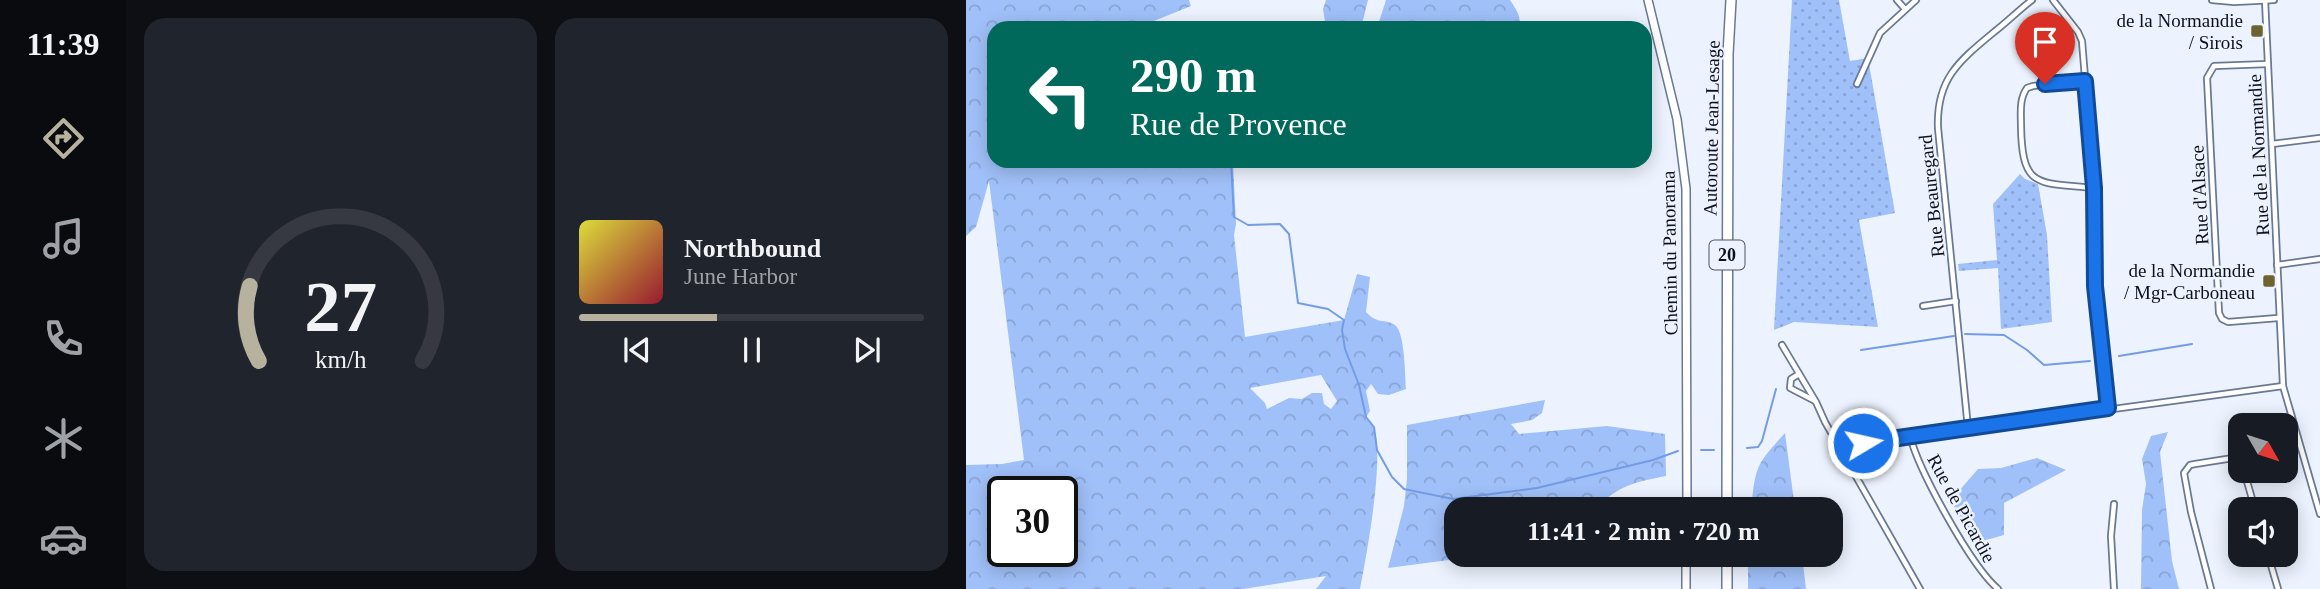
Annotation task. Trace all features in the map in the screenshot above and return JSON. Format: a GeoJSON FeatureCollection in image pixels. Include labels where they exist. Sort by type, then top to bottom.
{"type":"FeatureCollection","features":[{"type":"Feature","properties":{"kind":"highway","name":"Autoroute Jean-Lesage"},"geometry":{"type":"LineString","coordinates":[[1727,497],[1728,54],[1731,0]]}},
{"type":"Feature","properties":{"kind":"highway"},"geometry":{"type":"LineString","coordinates":[[1727,567],[1727,589]]}},
{"type":"Feature","properties":{"kind":"street","name":"Chemin du Panorama"},"geometry":{"type":"LineString","coordinates":[[1648,0],[1677,119],[1686,189],[1687,497]]}},
{"type":"Feature","properties":{"kind":"street"},"geometry":{"type":"LineString","coordinates":[[1896,0],[1905,9]]}},
{"type":"Feature","properties":{"kind":"street"},"geometry":{"type":"LineString","coordinates":[[1857,84],[1880,33],[1916,0]]}},
{"type":"Feature","properties":{"kind":"street","name":"Rue Beauregard"},"geometry":{"type":"LineString","coordinates":[[1968,428],[1938,128],[1939,100],[1947,79],[1962,59],[2032,0]]}},
{"type":"Feature","properties":{"kind":"street"},"geometry":{"type":"LineString","coordinates":[[2053,0],[2082,41],[2094,188],[2095,286],[2108,408]]}},
{"type":"Feature","properties":{"kind":"street"},"geometry":{"type":"LineString","coordinates":[[2212,0],[2274,0]]}},
{"type":"Feature","properties":{"kind":"street","name":"Rue de la Normandie"},"geometry":{"type":"LineString","coordinates":[[2265,1],[2283,386],[2320,514]]}},
{"type":"Feature","properties":{"kind":"street","name":"Rue d'Alsace"},"geometry":{"type":"LineString","coordinates":[[2268,64],[2214,66],[2207,78],[2219,313],[2222,319],[2228,322],[2278,318]]}},
{"type":"Feature","properties":{"kind":"street"},"geometry":{"type":"LineString","coordinates":[[2085,81],[2033,86],[2027,89],[2021,102],[2023,151],[2026,168],[2037,179],[2094,188]]}},
{"type":"Feature","properties":{"kind":"street"},"geometry":{"type":"LineString","coordinates":[[2272,145],[2320,138]]}},
{"type":"Feature","properties":{"kind":"street"},"geometry":{"type":"LineString","coordinates":[[2277,265],[2320,259]]}},
{"type":"Feature","properties":{"kind":"street"},"geometry":{"type":"LineString","coordinates":[[1923,306],[1956,301]]}},
{"type":"Feature","properties":{"kind":"street"},"geometry":{"type":"LineString","coordinates":[[1782,345],[1920,589]]}},
{"type":"Feature","properties":{"kind":"street"},"geometry":{"type":"LineString","coordinates":[[1799,374],[1791,379],[1790,388],[1816,402]]}},
{"type":"Feature","properties":{"kind":"street"},"geometry":{"type":"LineString","coordinates":[[1840,446],[2283,386]]}},
{"type":"Feature","properties":{"kind":"street","name":"Rue de Picardie"},"geometry":{"type":"LineString","coordinates":[[1910,436],[1917,457],[1954,527],[1986,579],[1997,589]]}},
{"type":"Feature","properties":{"kind":"street"},"geometry":{"type":"LineString","coordinates":[[2211,589],[2184,473],[2190,465],[2228,459]]}},
{"type":"Feature","properties":{"kind":"street"},"geometry":{"type":"LineString","coordinates":[[2114,504],[2111,536],[2114,589]]}},
{"type":"Feature","properties":{"kind":"street"},"geometry":{"type":"LineString","coordinates":[[1686,567],[1686,589]]}},
{"type":"Feature","properties":{"kind":"street"},"geometry":{"type":"LineString","coordinates":[[2272,567],[2278,589]]}},
{"type":"Feature","properties":{"kind":"green space"},"geometry":{"type":"Polygon","coordinates":[[[966,0],[1189,0],[1191,6],[1154,21],[987,21],[987,168],[1233,168],[1236,224],[1234,235],[1245,337],[1344,320],[1357,274],[1370,277],[1366,312],[1374,319],[1388,322],[1398,329],[1403,345],[1406,389],[1389,395],[1378,394],[1371,384],[1366,391],[1370,411],[1366,417],[1373,426],[1377,458],[1374,506],[1360,589],[1316,589],[1326,576],[1243,589],[966,589],[966,465],[1024,460],[989,181],[976,227],[966,236],[966,0]],[[1321,375],[1250,388],[1265,403],[1267,409],[1289,398],[1302,399],[1312,393],[1322,393],[1324,404],[1331,409],[1337,401],[1321,375]]]}},
{"type":"Feature","properties":{"kind":"green space"},"geometry":{"type":"Polygon","coordinates":[[[1326,0],[1368,0],[1363,21],[1325,21],[1323,9],[1326,0]]]}},
{"type":"Feature","properties":{"kind":"green space"},"geometry":{"type":"Polygon","coordinates":[[[1386,0],[1510,0],[1520,21],[1379,21],[1386,0]]]}},
{"type":"Feature","properties":{"kind":"green space"},"geometry":{"type":"Polygon","coordinates":[[[1792,0],[1839,0],[1850,61],[1868,58],[1895,213],[1859,220],[1878,327],[1794,322],[1774,330],[1792,0]]]}},
{"type":"Feature","properties":{"kind":"green space"},"geometry":{"type":"Polygon","coordinates":[[[2020,174],[2038,184],[2047,235],[2052,322],[2001,329],[1998,268],[1959,271],[1958,264],[1997,260],[1993,204],[2020,174]]]}},
{"type":"Feature","properties":{"kind":"green space"},"geometry":{"type":"Polygon","coordinates":[[[1545,400],[1542,413],[1532,420],[1511,424],[1519,434],[1607,426],[1665,434],[1666,476],[1628,486],[1609,497],[1444,497],[1444,561],[1388,568],[1404,506],[1407,425],[1545,400]]]}},
{"type":"Feature","properties":{"kind":"green space"},"geometry":{"type":"Polygon","coordinates":[[[2168,432],[2160,452],[2172,561],[2179,589],[2141,589],[2142,510],[2146,484],[2142,459],[2151,436],[2168,432]]]}},
{"type":"Feature","properties":{"kind":"green space"},"geometry":{"type":"Polygon","coordinates":[[[1785,433],[1793,497],[1752,497],[1756,475],[1768,453],[1785,433]]]}},
{"type":"Feature","properties":{"kind":"green space"},"geometry":{"type":"Polygon","coordinates":[[[2037,458],[2066,470],[2004,503],[2004,535],[1972,544],[1951,500],[1978,469],[2001,468],[2037,458]]]}},
{"type":"Feature","properties":{"kind":"green space"},"geometry":{"type":"Polygon","coordinates":[[[1748,567],[1803,567],[1806,589],[1748,589],[1748,567]]]}},
{"type":"Feature","properties":{"kind":"waterway"},"geometry":{"type":"LineString","coordinates":[[1231,168],[1234,217],[1248,225],[1280,224],[1289,234],[1298,303],[1328,309],[1344,320],[1342,330],[1345,349],[1359,385],[1366,417],[1374,427],[1377,450],[1392,477],[1404,489],[1453,499],[1537,488],[1653,460],[1678,451]]}},
{"type":"Feature","properties":{"kind":"waterway"},"geometry":{"type":"LineString","coordinates":[[1965,334],[2004,335],[2044,365],[2090,361]]}},
{"type":"Feature","properties":{"kind":"waterway"},"geometry":{"type":"LineString","coordinates":[[1861,350],[1954,336]]}},
{"type":"Feature","properties":{"kind":"waterway"},"geometry":{"type":"LineString","coordinates":[[2119,356],[2192,344]]}},
{"type":"Feature","properties":{"kind":"waterway"},"geometry":{"type":"LineString","coordinates":[[1747,448],[1758,447],[1762,441],[1776,389]]}},
{"type":"Feature","properties":{"kind":"waterway"},"geometry":{"type":"LineString","coordinates":[[1701,450],[1714,450]]}},
{"type":"Feature","properties":{"kind":"place","name":"de la Normandie / Sirois"},"geometry":{"type":"Point","coordinates":[2257,31]}},
{"type":"Feature","properties":{"kind":"place","name":"de la Normandie / Mgr-Carboneau"},"geometry":{"type":"Point","coordinates":[2269,281]}},
{"type":"Feature","properties":{"kind":"route"},"geometry":{"type":"LineString","coordinates":[[1863,443],[2108,408],[2095,286],[2094,188],[2085,81],[2045,84]]}}]}
